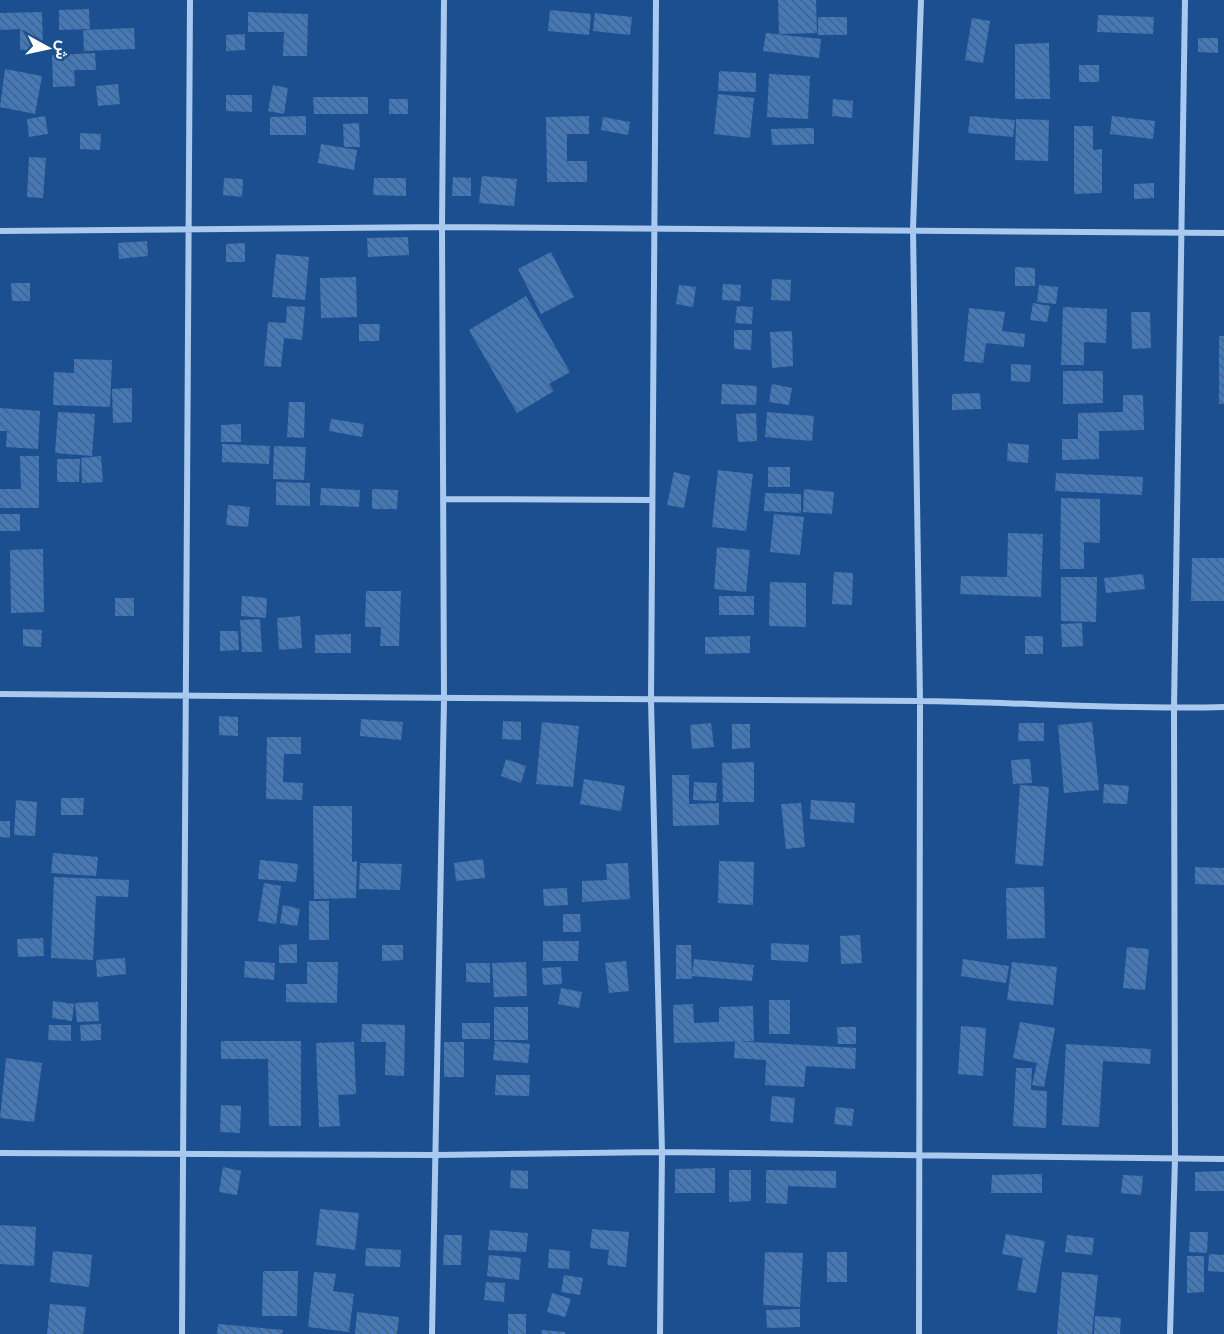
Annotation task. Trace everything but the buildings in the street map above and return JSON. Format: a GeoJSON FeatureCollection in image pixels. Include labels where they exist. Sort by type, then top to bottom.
{"type":"FeatureCollection","features":[{"type":"Feature","properties":{"kind":"street"},"geometry":{"type":"LineString","coordinates":[[182,1334],[190,0]]}},
{"type":"Feature","properties":{"kind":"street"},"geometry":{"type":"LineString","coordinates":[[432,1334],[444,700],[442,227],[444,0]]}},
{"type":"Feature","properties":{"kind":"street"},"geometry":{"type":"LineString","coordinates":[[656,0],[651,700],[662,1152],[660,1334]]}},
{"type":"Feature","properties":{"kind":"street"},"geometry":{"type":"LineString","coordinates":[[919,1334],[920,701],[913,229],[921,0]]}},
{"type":"Feature","properties":{"kind":"street"},"geometry":{"type":"LineString","coordinates":[[1170,1334],[1174,1159],[1174,709],[1185,0]]}},
{"type":"Feature","properties":{"kind":"street"},"geometry":{"type":"LineString","coordinates":[[0,231],[442,227],[1224,233]]}},
{"type":"Feature","properties":{"kind":"street"},"geometry":{"type":"LineString","coordinates":[[443,499],[651,500]]}},
{"type":"Feature","properties":{"kind":"street"},"geometry":{"type":"LineString","coordinates":[[0,694],[444,700],[920,701],[1174,709],[1224,707]]}},
{"type":"Feature","properties":{"kind":"street"},"geometry":{"type":"LineString","coordinates":[[0,1154],[436,1155],[662,1152],[1224,1159]]}}]}
